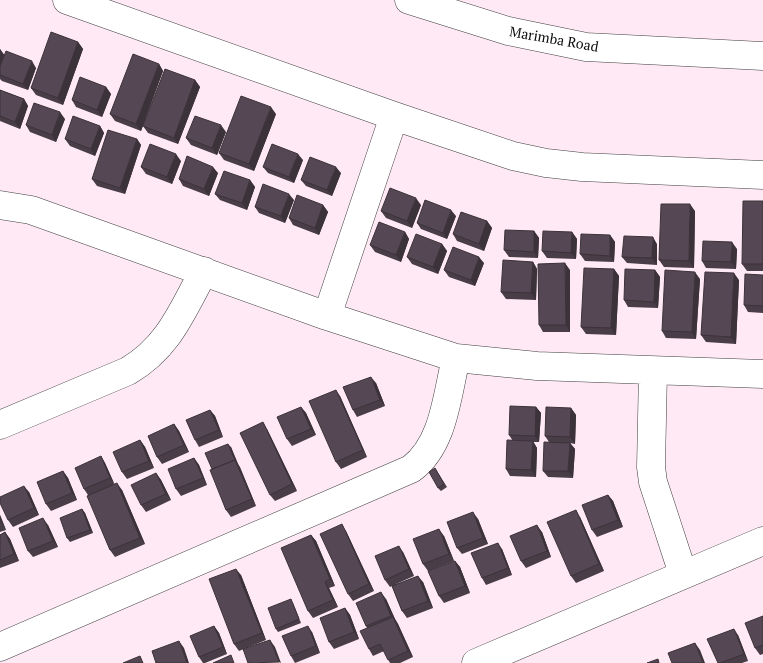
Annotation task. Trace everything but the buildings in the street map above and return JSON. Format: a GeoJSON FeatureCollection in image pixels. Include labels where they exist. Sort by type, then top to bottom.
{"type":"FeatureCollection","features":[{"type":"Feature","properties":{"kind":"street"},"geometry":{"type":"LineString","coordinates":[[67,0],[394,116],[513,156],[546,163],[763,175]]}},
{"type":"Feature","properties":{"kind":"street","name":"Marimba Road"},"geometry":{"type":"LineString","coordinates":[[409,0],[508,32],[586,47],[763,56]]}},
{"type":"Feature","properties":{"kind":"street"},"geometry":{"type":"LineString","coordinates":[[327,316],[394,116]]}},
{"type":"Feature","properties":{"kind":"street"},"geometry":{"type":"LineString","coordinates":[[0,205],[31,210],[327,316],[456,358],[498,363],[653,371],[763,374]]}},
{"type":"Feature","properties":{"kind":"street"},"geometry":{"type":"LineString","coordinates":[[0,425],[144,362],[166,339],[204,271]]}},
{"type":"Feature","properties":{"kind":"street"},"geometry":{"type":"LineString","coordinates":[[0,647],[411,469],[423,460],[431,449],[437,434],[456,358]]}},
{"type":"Feature","properties":{"kind":"street"},"geometry":{"type":"LineString","coordinates":[[653,371],[651,467],[653,482],[683,574]]}},
{"type":"Feature","properties":{"kind":"street"},"geometry":{"type":"LineString","coordinates":[[476,663],[763,541]]}},
{"type":"Feature","properties":{"kind":"street"},"geometry":{"type":"LineString","coordinates":[[0,653],[4,663]]}}]}
